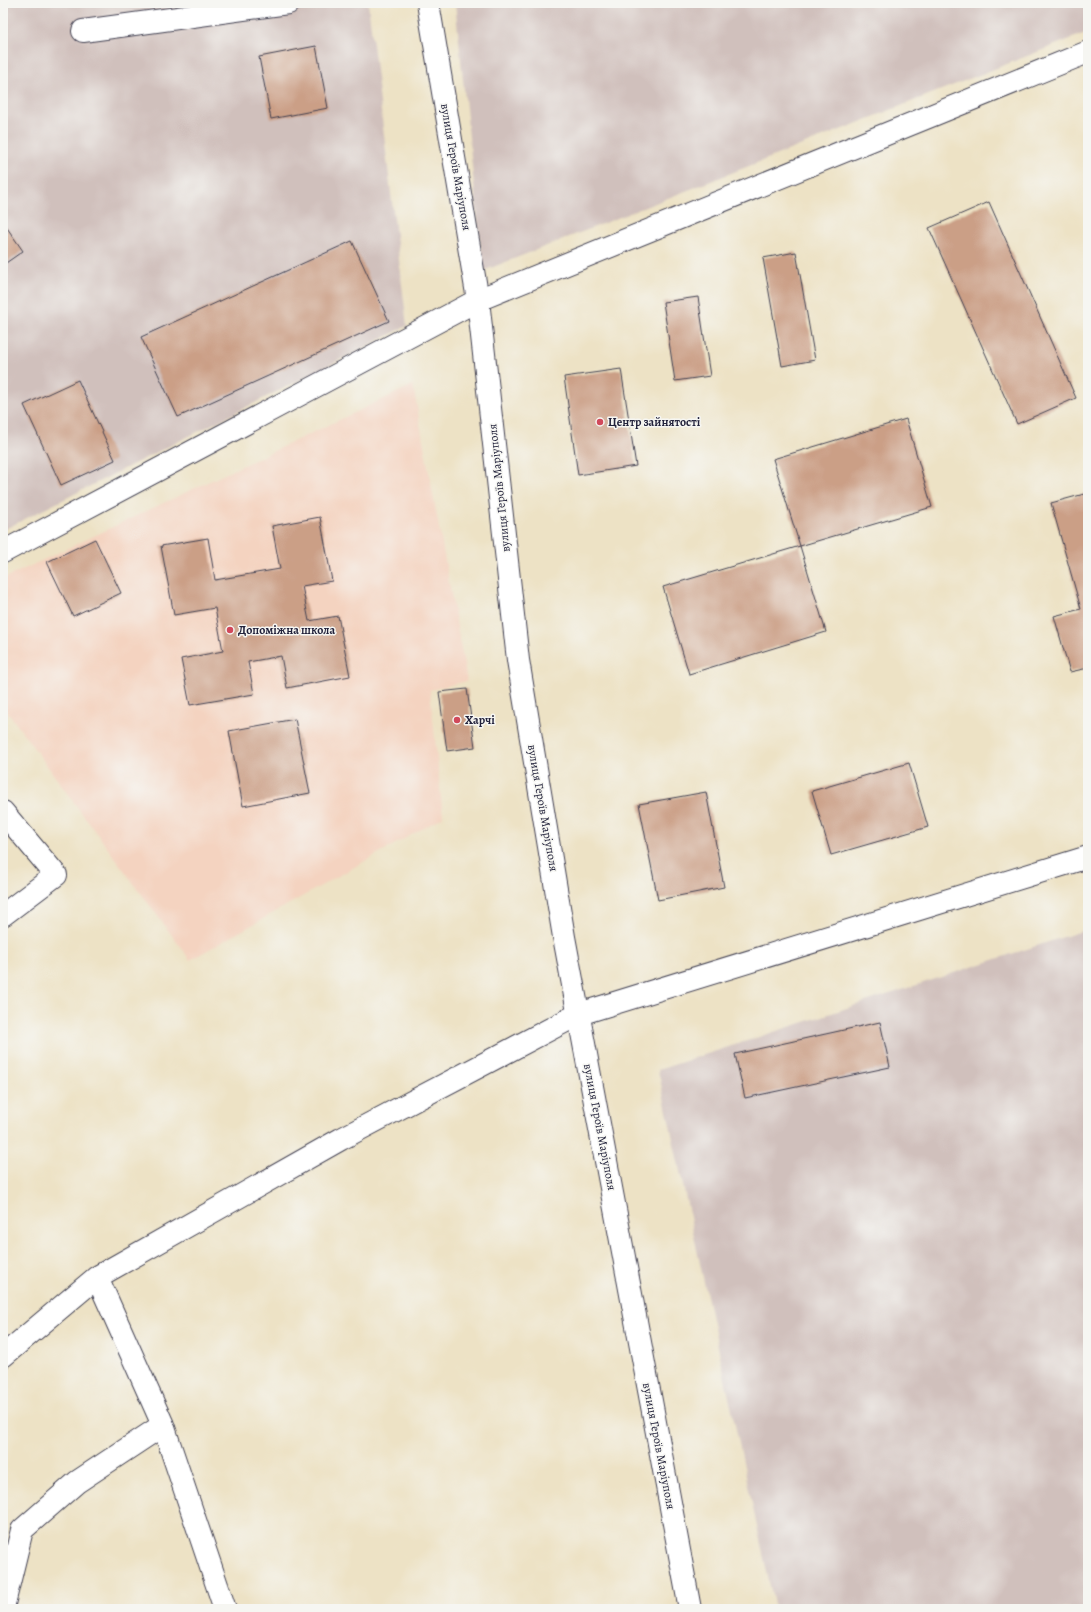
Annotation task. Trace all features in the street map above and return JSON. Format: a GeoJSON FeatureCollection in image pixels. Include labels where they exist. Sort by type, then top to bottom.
{"type":"FeatureCollection","features":[{"type":"Feature","properties":{"kind":"street"},"geometry":{"type":"LineString","coordinates":[[83,31],[288,3]]}},
{"type":"Feature","properties":{"kind":"street","name":"вулиця Героїв Маріуполя"},"geometry":{"type":"LineString","coordinates":[[428,3],[478,300],[518,660],[579,1014],[690,1609]]}},
{"type":"Feature","properties":{"kind":"street"},"geometry":{"type":"LineString","coordinates":[[3,552],[478,300],[1088,52]]}},
{"type":"Feature","properties":{"kind":"street"},"geometry":{"type":"LineString","coordinates":[[3,812],[56,875],[3,915]]}},
{"type":"Feature","properties":{"kind":"street"},"geometry":{"type":"LineString","coordinates":[[3,1356],[97,1277],[341,1139],[579,1014],[1088,857]]}},
{"type":"Feature","properties":{"kind":"street"},"geometry":{"type":"LineString","coordinates":[[97,1277],[163,1425],[225,1609]]}},
{"type":"Feature","properties":{"kind":"street"},"geometry":{"type":"LineString","coordinates":[[3,1608],[22,1530],[77,1482],[163,1425]]}},
{"type":"Feature","properties":{"kind":"shaded area"},"geometry":{"type":"Polygon","coordinates":[[[3,3],[368,3],[407,326],[3,530],[3,3]]]}},
{"type":"Feature","properties":{"kind":"shaded area"},"geometry":{"type":"Polygon","coordinates":[[[455,3],[1088,3],[1088,32],[483,271],[455,3]]]}},
{"type":"Feature","properties":{"kind":"shaded area","name":"Допомiжна школа"},"geometry":{"type":"Polygon","coordinates":[[[413,385],[467,681],[430,690],[443,817],[190,960],[3,706],[3,579],[413,385]]]}},
{"type":"Feature","properties":{"kind":"shaded area"},"geometry":{"type":"Polygon","coordinates":[[[1088,929],[1088,1609],[775,1609],[658,1070],[1088,929]]]}},
{"type":"Feature","properties":{"kind":"building"},"geometry":{"type":"Polygon","coordinates":[[[316,46],[328,108],[271,119],[259,57],[316,46]]]}},
{"type":"Feature","properties":{"kind":"building"},"geometry":{"type":"Polygon","coordinates":[[[989,202],[1076,398],[1017,424],[929,228],[989,202]]]}},
{"type":"Feature","properties":{"kind":"building"},"geometry":{"type":"Polygon","coordinates":[[[3,222],[23,251],[3,265],[3,222]]]}},
{"type":"Feature","properties":{"kind":"building"},"geometry":{"type":"Polygon","coordinates":[[[352,241],[389,321],[178,417],[141,337],[352,241]]]}},
{"type":"Feature","properties":{"kind":"building"},"geometry":{"type":"Polygon","coordinates":[[[796,252],[815,360],[782,366],[763,258],[796,252]]]}},
{"type":"Feature","properties":{"kind":"building"},"geometry":{"type":"Polygon","coordinates":[[[698,297],[710,376],[675,381],[663,302],[698,297]]]}},
{"type":"Feature","properties":{"kind":"building","name":"Центр зайнятості"},"geometry":{"type":"Polygon","coordinates":[[[621,369],[636,466],[578,475],[564,377],[621,369]]]}},
{"type":"Feature","properties":{"kind":"building"},"geometry":{"type":"Polygon","coordinates":[[[78,380],[115,460],[61,485],[24,405],[78,380]]]}},
{"type":"Feature","properties":{"kind":"building"},"geometry":{"type":"Polygon","coordinates":[[[906,419],[932,507],[800,546],[773,459],[906,419]]]}},
{"type":"Feature","properties":{"kind":"building"},"geometry":{"type":"Polygon","coordinates":[[[1088,493],[1088,668],[1070,672],[1054,616],[1081,609],[1051,503],[1088,493]]]}},
{"type":"Feature","properties":{"kind":"building"},"geometry":{"type":"Polygon","coordinates":[[[320,517],[332,581],[302,586],[309,621],[338,616],[350,676],[287,688],[281,656],[248,662],[254,694],[190,705],[181,659],[223,651],[215,608],[174,615],[161,546],[208,538],[215,580],[280,569],[272,526],[320,517]]]}},
{"type":"Feature","properties":{"kind":"building"},"geometry":{"type":"Polygon","coordinates":[[[95,539],[121,593],[73,616],[47,562],[95,539]]]}},
{"type":"Feature","properties":{"kind":"building"},"geometry":{"type":"Polygon","coordinates":[[[800,546],[826,632],[689,674],[663,587],[800,546]]]}},
{"type":"Feature","properties":{"kind":"building","name":"Харчі"},"geometry":{"type":"Polygon","coordinates":[[[467,689],[475,747],[447,751],[439,692],[467,689]]]}},
{"type":"Feature","properties":{"kind":"building"},"geometry":{"type":"Polygon","coordinates":[[[295,719],[310,793],[243,806],[229,731],[295,719]]]}},
{"type":"Feature","properties":{"kind":"building"},"geometry":{"type":"Polygon","coordinates":[[[909,763],[928,827],[831,855],[812,791],[909,763]]]}},
{"type":"Feature","properties":{"kind":"building"},"geometry":{"type":"Polygon","coordinates":[[[706,792],[724,887],[658,900],[639,804],[706,792]]]}},
{"type":"Feature","properties":{"kind":"building"},"geometry":{"type":"Polygon","coordinates":[[[880,1022],[890,1067],[745,1098],[735,1054],[880,1022]]]}},
{"type":"Feature","properties":{"kind":"place","name":"Центр зайнятості"},"geometry":{"type":"Point","coordinates":[600,422]}},
{"type":"Feature","properties":{"kind":"place","name":"Допомiжна школа"},"geometry":{"type":"Point","coordinates":[230,630]}},
{"type":"Feature","properties":{"kind":"place","name":"Харчі"},"geometry":{"type":"Point","coordinates":[457,720]}}]}
